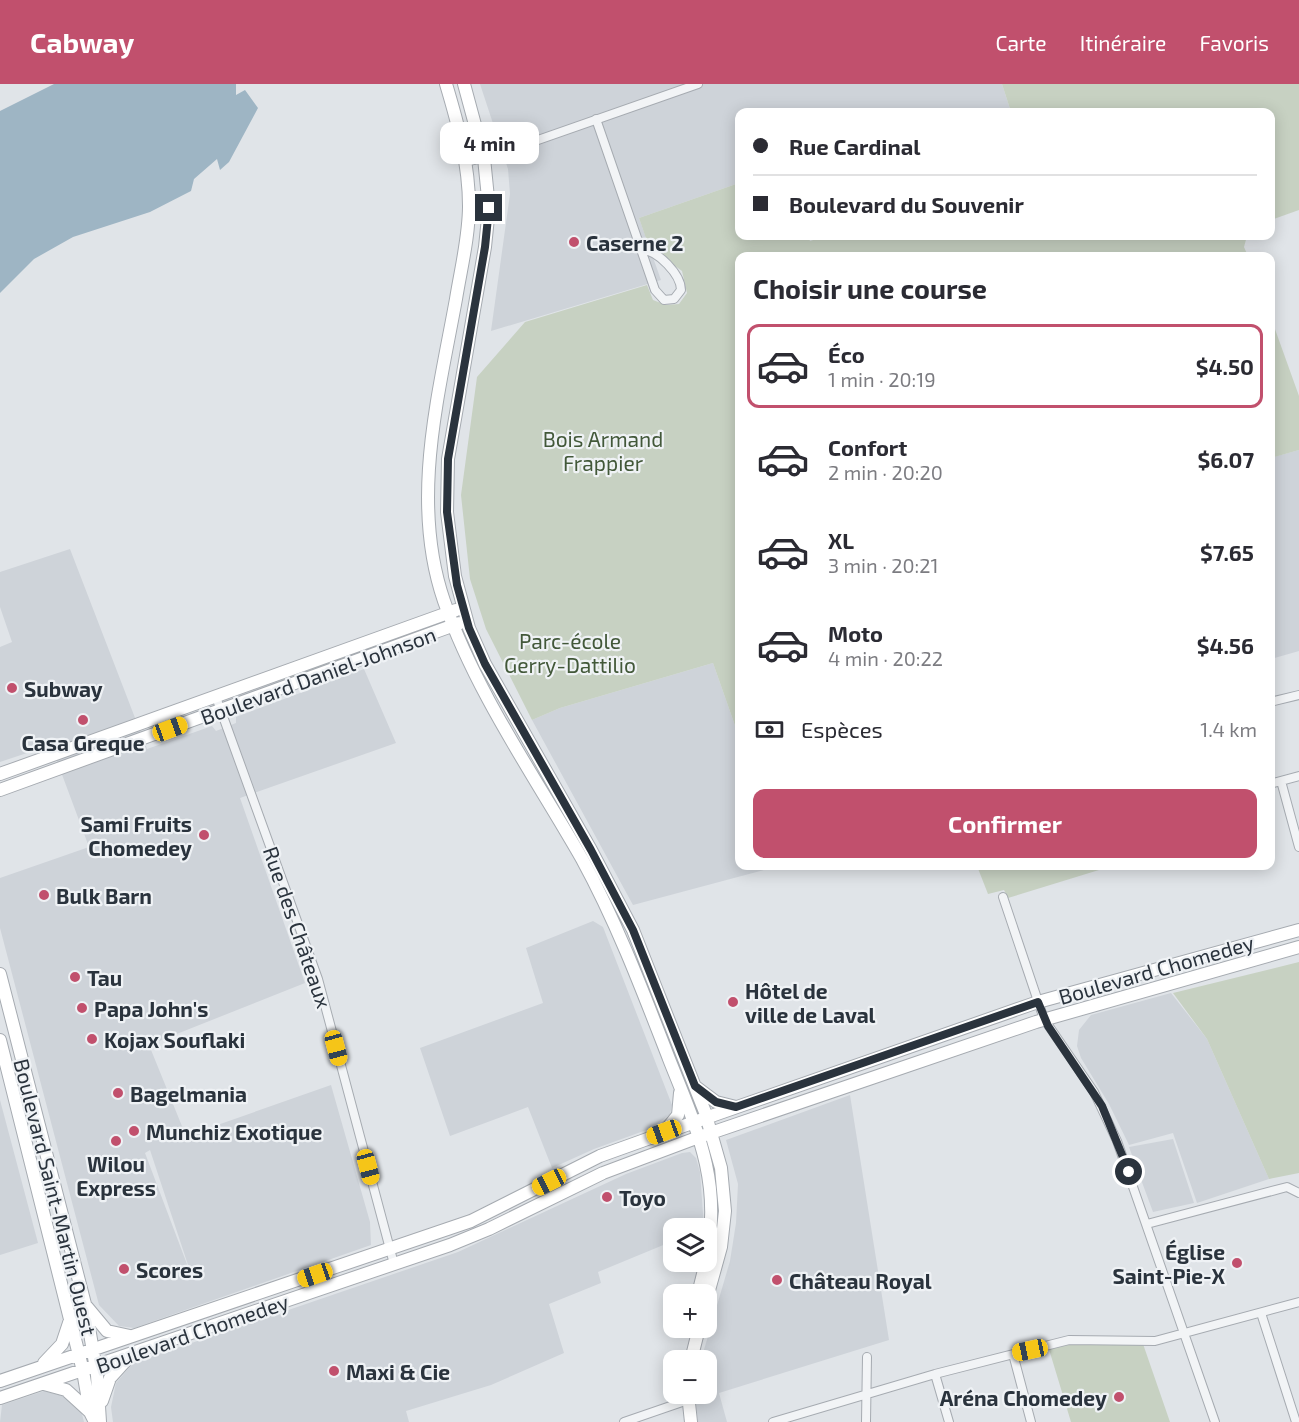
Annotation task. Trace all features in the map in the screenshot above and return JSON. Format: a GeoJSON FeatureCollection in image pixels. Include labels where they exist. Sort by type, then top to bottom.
{"type":"FeatureCollection","features":[{"type":"Feature","properties":{"kind":"street"},"geometry":{"type":"LineString","coordinates":[[446,84],[466,162],[469,200],[466,236],[433,429],[428,482],[428,514],[434,564],[453,626],[482,686],[608,909],[694,1122],[705,1135],[722,1176],[725,1218],[711,1284]]}},
{"type":"Feature","properties":{"kind":"street"},"geometry":{"type":"LineString","coordinates":[[464,84],[484,158],[489,200],[486,237],[453,427],[447,481],[449,533],[465,614],[485,664],[591,850],[633,930],[707,1117],[705,1135],[712,1199],[710,1218]]}},
{"type":"Feature","properties":{"kind":"street"},"geometry":{"type":"LineString","coordinates":[[466,162],[484,158],[596,119],[673,88],[698,84]]}},
{"type":"Feature","properties":{"kind":"street"},"geometry":{"type":"LineString","coordinates":[[596,119],[657,294],[664,300],[674,299],[681,290],[678,278],[654,254],[642,250]]}},
{"type":"Feature","properties":{"kind":"street","name":"Boulevard Daniel-Johnson"},"geometry":{"type":"LineString","coordinates":[[0,774],[448,613],[465,614]]}},
{"type":"Feature","properties":{"kind":"street","name":"Boulevard Daniel-Johnson"},"geometry":{"type":"LineString","coordinates":[[0,790],[453,626],[465,614]]}},
{"type":"Feature","properties":{"kind":"street"},"geometry":{"type":"LineString","coordinates":[[1275,701],[1299,695]]}},
{"type":"Feature","properties":{"kind":"street","name":"Rue des Châteaux"},"geometry":{"type":"LineString","coordinates":[[216,697],[318,979],[394,1264]]}},
{"type":"Feature","properties":{"kind":"street"},"geometry":{"type":"LineString","coordinates":[[1275,783],[1299,776]]}},
{"type":"Feature","properties":{"kind":"street"},"geometry":{"type":"LineString","coordinates":[[1281,781],[1299,847]]}},
{"type":"Feature","properties":{"kind":"street"},"geometry":{"type":"LineString","coordinates":[[1003,897],[1044,1019],[1104,1110],[1147,1224],[1215,1422]]}},
{"type":"Feature","properties":{"kind":"street","name":"Boulevard Chomedey"},"geometry":{"type":"LineString","coordinates":[[0,1381],[477,1218],[590,1160],[1038,1002],[1299,930]]}},
{"type":"Feature","properties":{"kind":"street","name":"Boulevard Chomedey"},"geometry":{"type":"LineString","coordinates":[[0,1398],[479,1233],[594,1177],[705,1135],[1044,1019],[1299,947]]}},
{"type":"Feature","properties":{"kind":"street","name":"Boulevard Saint-Martin Ouest"},"geometry":{"type":"LineString","coordinates":[[0,974],[85,1304],[96,1366],[95,1414]]}},
{"type":"Feature","properties":{"kind":"street","name":"Boulevard Saint-Martin Ouest"},"geometry":{"type":"LineString","coordinates":[[0,1040],[2,1056],[83,1371],[95,1414],[100,1422]]}},
{"type":"Feature","properties":{"kind":"street"},"geometry":{"type":"LineString","coordinates":[[2,1056],[19,1050]]}},
{"type":"Feature","properties":{"kind":"street"},"geometry":{"type":"LineString","coordinates":[[664,1132],[678,1115],[680,1086]]}},
{"type":"Feature","properties":{"kind":"street"},"geometry":{"type":"LineString","coordinates":[[695,1086],[716,1102],[736,1107]]}},
{"type":"Feature","properties":{"kind":"street"},"geometry":{"type":"LineString","coordinates":[[1147,1224],[1287,1187],[1299,1193]]}},
{"type":"Feature","properties":{"kind":"street"},"geometry":{"type":"LineString","coordinates":[[773,1422],[788,1420],[935,1374],[1069,1340],[1155,1341],[1186,1335],[1299,1302]]}},
{"type":"Feature","properties":{"kind":"street"},"geometry":{"type":"LineString","coordinates":[[85,1304],[107,1331],[122,1336],[136,1336]]}},
{"type":"Feature","properties":{"kind":"street"},"geometry":{"type":"LineString","coordinates":[[1260,1313],[1296,1422]]}},
{"type":"Feature","properties":{"kind":"street"},"geometry":{"type":"LineString","coordinates":[[38,1368],[62,1344],[70,1319]]}},
{"type":"Feature","properties":{"kind":"street"},"geometry":{"type":"LineString","coordinates":[[43,1383],[66,1390],[95,1414],[110,1378],[131,1354]]}},
{"type":"Feature","properties":{"kind":"street"},"geometry":{"type":"LineString","coordinates":[[1013,1354],[1031,1422]]}},
{"type":"Feature","properties":{"kind":"street"},"geometry":{"type":"LineString","coordinates":[[866,1422],[867,1357]]}},
{"type":"Feature","properties":{"kind":"street"},"geometry":{"type":"LineString","coordinates":[[935,1374],[949,1422]]}},
{"type":"Feature","properties":{"kind":"street"},"geometry":{"type":"LineString","coordinates":[[624,1422],[670,1404]]}},
{"type":"Feature","properties":{"kind":"street"},"geometry":{"type":"LineString","coordinates":[[689,1404],[691,1422]]}},
{"type":"Feature","properties":{"kind":"shaded area"},"geometry":{"type":"Polygon","coordinates":[[[480,84],[1002,84],[1010,108],[735,108],[735,184],[639,218],[661,280],[491,331],[510,194],[508,169],[480,84]]]}},
{"type":"Feature","properties":{"kind":"shaded area"},"geometry":{"type":"Polygon","coordinates":[[[1299,450],[1299,651],[1275,658],[1275,457],[1299,450]]]}},
{"type":"Feature","properties":{"kind":"shaded area"},"geometry":{"type":"Polygon","coordinates":[[[70,549],[147,749],[212,726],[216,731],[236,723],[236,717],[364,669],[396,743],[240,798],[305,983],[149,1045],[186,1136],[331,1085],[370,1222],[371,1245],[134,1328],[119,1326],[99,1305],[0,928],[0,878],[89,847],[51,745],[0,762],[0,647],[12,642],[0,607],[0,572],[70,549]],[[150,1150],[145,1153],[193,1280],[150,1150]]]}},
{"type":"Feature","properties":{"kind":"shaded area"},"geometry":{"type":"Polygon","coordinates":[[[713,663],[735,726],[735,870],[764,870],[633,905],[532,720],[560,708],[713,663]]]}},
{"type":"Feature","properties":{"kind":"shaded area"},"geometry":{"type":"Polygon","coordinates":[[[593,921],[603,927],[672,1105],[670,1114],[652,1128],[594,1149],[552,1168],[528,1107],[450,1136],[420,1048],[543,1003],[526,948],[593,921]]]}},
{"type":"Feature","properties":{"kind":"shaded area"},"geometry":{"type":"Polygon","coordinates":[[[1171,993],[1207,1039],[1269,1179],[1197,1203],[1173,1133],[1129,1145],[1109,1104],[1081,1058],[1077,1046],[1079,1030],[1091,1015],[1171,993]]]}},
{"type":"Feature","properties":{"kind":"shaded area"},"geometry":{"type":"Polygon","coordinates":[[[850,1095],[889,1340],[719,1393],[727,1422],[698,1422],[696,1404],[717,1404],[717,1350],[704,1350],[707,1338],[717,1338],[717,1305],[730,1261],[736,1223],[738,1184],[726,1140],[850,1095]]]}},
{"type":"Feature","properties":{"kind":"shaded area"},"geometry":{"type":"Polygon","coordinates":[[[0,1100],[38,1243],[0,1255],[0,1100]]]}},
{"type":"Feature","properties":{"kind":"shaded area"},"geometry":{"type":"Polygon","coordinates":[[[1173,1139],[1194,1203],[1153,1212],[1129,1147],[1173,1139]]]}},
{"type":"Feature","properties":{"kind":"shaded area"},"geometry":{"type":"Polygon","coordinates":[[[690,1152],[696,1158],[700,1172],[703,1218],[663,1218],[663,1245],[598,1272],[601,1283],[549,1304],[564,1353],[491,1385],[406,1411],[409,1422],[113,1422],[111,1407],[116,1383],[133,1363],[458,1252],[626,1174],[690,1152]]]}},
{"type":"Feature","properties":{"kind":"shaded area"},"geometry":{"type":"Polygon","coordinates":[[[44,1391],[67,1397],[81,1410],[84,1422],[0,1422],[2,1405],[44,1391]]]}},
{"type":"Feature","properties":{"kind":"green space"},"geometry":{"type":"Polygon","coordinates":[[[1002,84],[1299,84],[1299,210],[1275,219],[1275,108],[1010,108],[1002,84]]]}},
{"type":"Feature","properties":{"kind":"green space","name":"Bois Armand Frappier"},"geometry":{"type":"Polygon","coordinates":[[[735,184],[735,240],[1246,240],[1244,247],[1246,252],[735,252],[735,726],[713,663],[560,708],[532,720],[486,629],[470,579],[461,495],[477,377],[525,322],[647,285],[653,300],[666,305],[679,304],[687,293],[682,271],[649,247],[639,218],[735,184]]]}},
{"type":"Feature","properties":{"kind":"green space"},"geometry":{"type":"Polygon","coordinates":[[[1275,329],[1299,396],[1299,450],[1275,457],[1275,329]]]}},
{"type":"Feature","properties":{"kind":"green space"},"geometry":{"type":"Polygon","coordinates":[[[434,623],[435,627],[264,688],[295,674],[434,623]]]}},
{"type":"Feature","properties":{"kind":"green space"},"geometry":{"type":"Polygon","coordinates":[[[979,870],[1099,870],[1008,898],[1004,890],[988,894],[979,870]]]}},
{"type":"Feature","properties":{"kind":"green space"},"geometry":{"type":"Polygon","coordinates":[[[1299,962],[1299,1173],[1269,1179],[1207,1039],[1173,993],[1299,962]]]}},
{"type":"Feature","properties":{"kind":"green space"},"geometry":{"type":"Polygon","coordinates":[[[1142,1341],[1170,1422],[1071,1422],[1048,1346],[1142,1341]]]}},
{"type":"Feature","properties":{"kind":"water"},"geometry":{"type":"Polygon","coordinates":[[[54,84],[236,84],[236,95],[245,90],[258,108],[229,162],[220,170],[217,159],[194,179],[191,191],[150,212],[73,237],[34,259],[0,293],[0,111],[54,84]]]}},
{"type":"Feature","properties":{"kind":"place","name":"Caserne 2"},"geometry":{"type":"Point","coordinates":[574,242]}},
{"type":"Feature","properties":{"kind":"place","name":"Subway"},"geometry":{"type":"Point","coordinates":[12,688]}},
{"type":"Feature","properties":{"kind":"place","name":"Casa Greque"},"geometry":{"type":"Point","coordinates":[83,720]}},
{"type":"Feature","properties":{"kind":"place","name":"Sami Fruits Chomedey"},"geometry":{"type":"Point","coordinates":[204,835]}},
{"type":"Feature","properties":{"kind":"place","name":"Bulk Barn"},"geometry":{"type":"Point","coordinates":[44,895]}},
{"type":"Feature","properties":{"kind":"place","name":"Tau"},"geometry":{"type":"Point","coordinates":[75,977]}},
{"type":"Feature","properties":{"kind":"place","name":"Hôtel de ville de Laval"},"geometry":{"type":"Point","coordinates":[733,1002]}},
{"type":"Feature","properties":{"kind":"place","name":"Papa John's"},"geometry":{"type":"Point","coordinates":[82,1008]}},
{"type":"Feature","properties":{"kind":"place","name":"Kojax Souflaki"},"geometry":{"type":"Point","coordinates":[92,1039]}},
{"type":"Feature","properties":{"kind":"place","name":"Bagelmania"},"geometry":{"type":"Point","coordinates":[118,1093]}},
{"type":"Feature","properties":{"kind":"place","name":"Munchiz Exotique"},"geometry":{"type":"Point","coordinates":[134,1131]}},
{"type":"Feature","properties":{"kind":"place","name":"Wilou Express"},"geometry":{"type":"Point","coordinates":[116,1141]}},
{"type":"Feature","properties":{"kind":"place","name":"Toyo"},"geometry":{"type":"Point","coordinates":[607,1197]}},
{"type":"Feature","properties":{"kind":"place","name":"Église Saint-Pie-X"},"geometry":{"type":"Point","coordinates":[1237,1263]}},
{"type":"Feature","properties":{"kind":"place","name":"Scores"},"geometry":{"type":"Point","coordinates":[124,1269]}},
{"type":"Feature","properties":{"kind":"place","name":"Château Royal"},"geometry":{"type":"Point","coordinates":[777,1280]}},
{"type":"Feature","properties":{"kind":"place","name":"Maxi & Cie"},"geometry":{"type":"Point","coordinates":[334,1371]}},
{"type":"Feature","properties":{"kind":"place","name":"Aréna Chomedey"},"geometry":{"type":"Point","coordinates":[1119,1397]}},
{"type":"Feature","properties":{"kind":"route"},"geometry":{"type":"LineString","coordinates":[[489,208],[485,247],[448,459],[447,512],[457,585],[469,628],[485,664],[603,871],[633,930],[695,1086],[710,1099],[736,1107],[1038,1002],[1048,1026],[1102,1106],[1129,1172]]}},
{"type":"Feature","properties":{"kind":"park label","name":"Parc-école Gerry-Dattilio"},"geometry":{"type":"Point","coordinates":[570,652]}}]}
